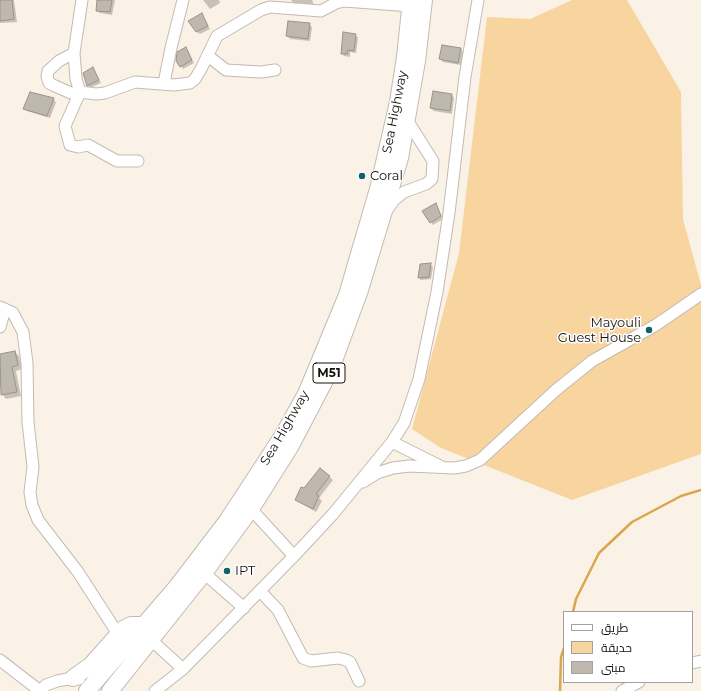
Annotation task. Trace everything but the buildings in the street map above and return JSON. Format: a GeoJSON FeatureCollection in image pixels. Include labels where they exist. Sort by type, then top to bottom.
{"type":"FeatureCollection","features":[{"type":"Feature","properties":{"kind":"highway","name":"Sea Highway"},"geometry":{"type":"LineString","coordinates":[[81,683],[147,632],[204,572],[250,509],[290,447],[331,369],[360,290],[400,158],[408,120],[423,23],[416,2]]}},
{"type":"Feature","properties":{"kind":"highway","name":"Sea Highway"},"geometry":{"type":"LineString","coordinates":[[110,691],[175,589],[227,521],[282,437],[306,394],[347,295],[378,189],[398,102],[416,2]]}},
{"type":"Feature","properties":{"kind":"highway"},"geometry":{"type":"LineString","coordinates":[[81,683],[91,665],[118,634],[131,625],[147,632]]}},
{"type":"Feature","properties":{"kind":"street"},"geometry":{"type":"LineString","coordinates":[[82,0],[74,53],[76,79],[80,92],[65,126],[70,145],[78,147],[88,145],[117,161],[138,161]]}},
{"type":"Feature","properties":{"kind":"street"},"geometry":{"type":"LineString","coordinates":[[164,83],[175,26],[183,0]]}},
{"type":"Feature","properties":{"kind":"street"},"geometry":{"type":"LineString","coordinates":[[155,691],[183,669],[294,556],[392,442],[404,423],[416,390],[437,292],[449,213],[465,77],[478,0]]}},
{"type":"Feature","properties":{"kind":"street"},"geometry":{"type":"LineString","coordinates":[[74,53],[66,56],[53,66],[48,71],[47,80],[49,83],[71,93],[105,93],[135,82],[183,85],[190,83],[195,79],[217,36],[261,10],[270,7],[321,11],[336,2],[344,1],[416,2]]}},
{"type":"Feature","properties":{"kind":"street"},"geometry":{"type":"LineString","coordinates":[[208,56],[226,70],[261,72],[275,70]]}},
{"type":"Feature","properties":{"kind":"street"},"geometry":{"type":"LineString","coordinates":[[382,220],[389,206],[399,196],[410,188],[428,183],[432,179],[434,164],[432,158],[408,120]]}},
{"type":"Feature","properties":{"kind":"street"},"geometry":{"type":"LineString","coordinates":[[353,488],[377,473],[393,468],[409,466],[459,468],[480,460],[556,390],[592,361],[656,325],[701,294]]}},
{"type":"Feature","properties":{"kind":"street"},"geometry":{"type":"LineString","coordinates":[[0,328],[2,308],[13,313],[23,332],[26,355],[28,422],[33,467],[30,492],[32,505],[38,520],[78,572],[118,634]]}},
{"type":"Feature","properties":{"kind":"street"},"geometry":{"type":"LineString","coordinates":[[392,442],[446,468]]}},
{"type":"Feature","properties":{"kind":"street"},"geometry":{"type":"LineString","coordinates":[[250,509],[294,556]]}},
{"type":"Feature","properties":{"kind":"street"},"geometry":{"type":"LineString","coordinates":[[204,572],[244,608]]}},
{"type":"Feature","properties":{"kind":"street"},"geometry":{"type":"LineString","coordinates":[[260,591],[284,620],[303,658],[310,661],[338,658],[346,660],[350,662],[359,681]]}},
{"type":"Feature","properties":{"kind":"street"},"geometry":{"type":"LineString","coordinates":[[147,632],[183,669]]}},
{"type":"Feature","properties":{"kind":"street"},"geometry":{"type":"LineString","coordinates":[[0,660],[40,691],[46,685],[57,681],[81,683]]}},
{"type":"Feature","properties":{"kind":"street"},"geometry":{"type":"LineString","coordinates":[[622,691],[637,683]]}},
{"type":"Feature","properties":{"kind":"green space"},"geometry":{"type":"Polygon","coordinates":[[[572,0],[627,0],[681,92],[683,219],[701,285],[701,454],[572,500],[441,448],[412,429],[459,253],[487,17],[530,19],[572,0]]]}},
{"type":"Feature","properties":{"kind":"waterway"},"geometry":{"type":"LineString","coordinates":[[573,611],[576,599],[599,553],[632,522],[681,496],[701,490]]}},
{"type":"Feature","properties":{"kind":"waterway"},"geometry":{"type":"LineString","coordinates":[[560,691],[561,657],[563,651]]}},
{"type":"Feature","properties":{"kind":"place","name":"Coral"},"geometry":{"type":"Point","coordinates":[362,176]}},
{"type":"Feature","properties":{"kind":"place","name":"Mayouli Guest House"},"geometry":{"type":"Point","coordinates":[649,330]}},
{"type":"Feature","properties":{"kind":"place","name":"IPT"},"geometry":{"type":"Point","coordinates":[227,571]}}]}
